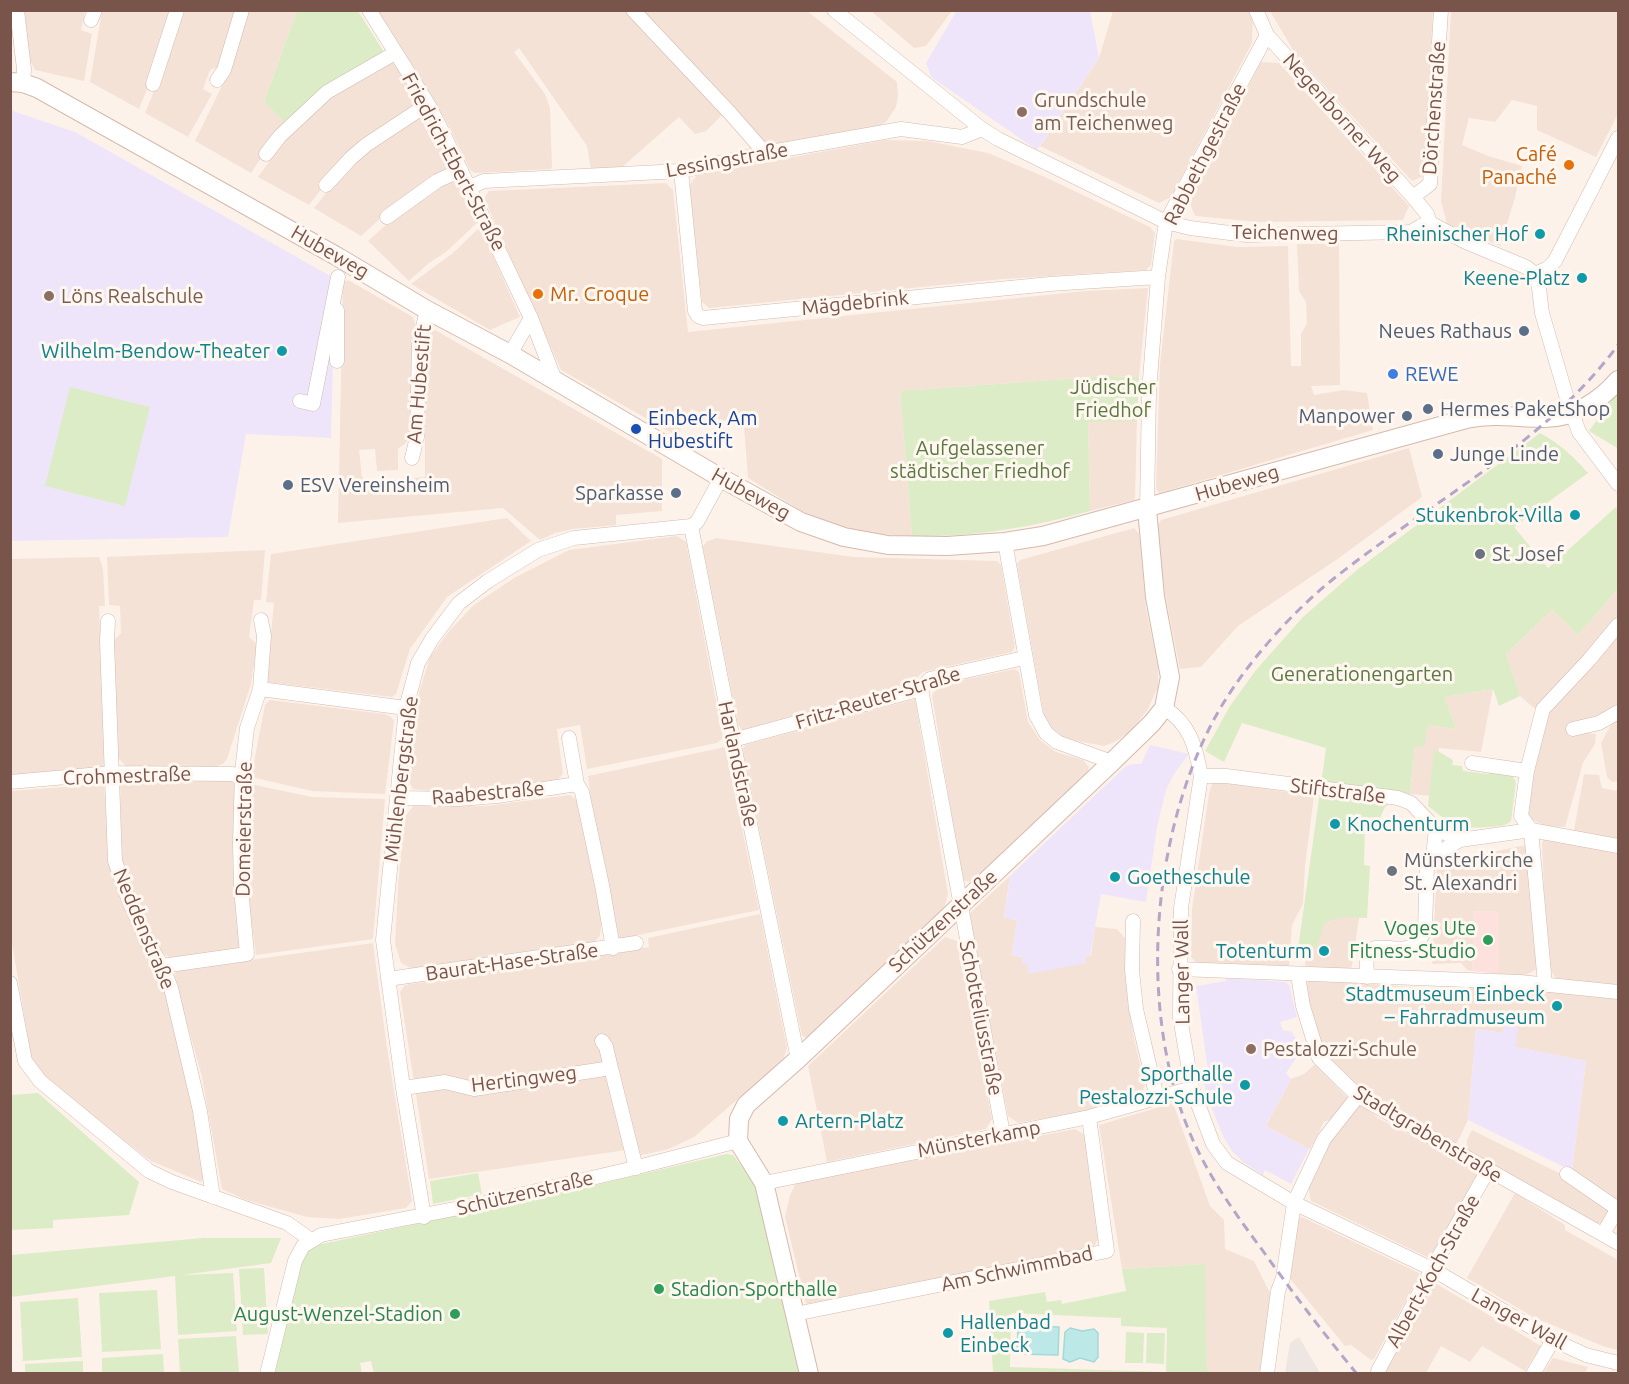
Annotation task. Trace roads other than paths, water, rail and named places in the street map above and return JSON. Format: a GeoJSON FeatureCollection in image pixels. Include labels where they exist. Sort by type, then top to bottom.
{"type":"FeatureCollection","features":[{"type":"Feature","properties":{"kind":"street"},"geometry":{"type":"LineString","coordinates":[[17,10],[24,69],[17,83]]}},
{"type":"Feature","properties":{"kind":"street"},"geometry":{"type":"LineString","coordinates":[[153,84],[177,10]]}},
{"type":"Feature","properties":{"kind":"street"},"geometry":{"type":"LineString","coordinates":[[217,81],[224,70],[242,10]]}},
{"type":"Feature","properties":{"kind":"street","name":"Friedrich-Ebert-Straße"},"geometry":{"type":"LineString","coordinates":[[369,10],[428,104],[470,187],[531,318],[555,380]]}},
{"type":"Feature","properties":{"kind":"street"},"geometry":{"type":"LineString","coordinates":[[633,10],[765,153]]}},
{"type":"Feature","properties":{"kind":"street","name":"Teichenweg"},"geometry":{"type":"LineString","coordinates":[[834,10],[998,140],[1166,222],[1246,236],[1411,232],[1430,223]]}},
{"type":"Feature","properties":{"kind":"street","name":"Negenborner Weg"},"geometry":{"type":"LineString","coordinates":[[1256,10],[1267,35],[1413,197],[1427,214],[1430,223]]}},
{"type":"Feature","properties":{"kind":"street","name":"Dörchenstraße"},"geometry":{"type":"LineString","coordinates":[[1413,197],[1430,184],[1441,10]]}},
{"type":"Feature","properties":{"kind":"street","name":"Rabbethgestraße"},"geometry":{"type":"LineString","coordinates":[[1164,708],[1170,677],[1155,597],[1147,509],[1149,392],[1158,277],[1166,222],[1267,35]]}},
{"type":"Feature","properties":{"kind":"street"},"geometry":{"type":"LineString","coordinates":[[266,154],[280,136],[327,92],[394,52]]}},
{"type":"Feature","properties":{"kind":"street","name":"Hubeweg"},"geometry":{"type":"LineString","coordinates":[[17,83],[37,87],[338,256],[427,310],[512,350],[555,380],[721,478],[801,522],[844,537],[888,545],[948,546],[1005,542],[1043,536],[1147,509],[1466,418],[1496,414],[1544,418],[1572,412],[1599,399],[1618,380]]}},
{"type":"Feature","properties":{"kind":"street"},"geometry":{"type":"LineString","coordinates":[[326,185],[366,145],[428,104]]}},
{"type":"Feature","properties":{"kind":"street","name":"Lessingstraße"},"geometry":{"type":"LineString","coordinates":[[470,187],[484,181],[681,171],[765,153],[901,129],[962,137],[982,129]]}},
{"type":"Feature","properties":{"kind":"street"},"geometry":{"type":"LineString","coordinates":[[1536,274],[1548,268],[1555,261],[1618,138]]}},
{"type":"Feature","properties":{"kind":"street"},"geometry":{"type":"LineString","coordinates":[[387,217],[437,181],[461,170]]}},
{"type":"Feature","properties":{"kind":"street","name":"Mägdebrink"},"geometry":{"type":"LineString","coordinates":[[681,171],[695,311],[703,318],[1050,284],[1158,277]]}},
{"type":"Feature","properties":{"kind":"street"},"geometry":{"type":"LineString","coordinates":[[1430,223],[1466,242],[1526,267],[1536,274],[1542,313],[1579,432],[1618,484]]}},
{"type":"Feature","properties":{"kind":"street"},"geometry":{"type":"LineString","coordinates":[[300,401],[313,404],[331,339],[338,256]]}},
{"type":"Feature","properties":{"kind":"street","name":"Am Hubestift"},"geometry":{"type":"LineString","coordinates":[[412,458],[417,437],[419,344],[427,310]]}},
{"type":"Feature","properties":{"kind":"street"},"geometry":{"type":"LineString","coordinates":[[512,350],[531,318]]}},
{"type":"Feature","properties":{"kind":"street"},"geometry":{"type":"LineString","coordinates":[[331,339],[337,361]]}},
{"type":"Feature","properties":{"kind":"street"},"geometry":{"type":"LineString","coordinates":[[691,525],[698,522],[721,478]]}},
{"type":"Feature","properties":{"kind":"street","name":"Mühlenbergstraße"},"geometry":{"type":"LineString","coordinates":[[424,1216],[403,1088],[383,940],[406,708],[418,663],[432,639],[459,603],[488,581],[538,550],[574,538],[691,525]]}},
{"type":"Feature","properties":{"kind":"street","name":"Harlandstraße"},"geometry":{"type":"LineString","coordinates":[[691,525],[798,1059]]}},
{"type":"Feature","properties":{"kind":"street"},"geometry":{"type":"LineString","coordinates":[[1005,542],[1036,715],[1046,733],[1056,742],[1112,762]]}},
{"type":"Feature","properties":{"kind":"street","name":"Domeierstraße"},"geometry":{"type":"LineString","coordinates":[[162,966],[248,954],[240,854],[242,777],[247,728],[260,689],[264,636],[261,620]]}},
{"type":"Feature","properties":{"kind":"street","name":"Neddenstraße"},"geometry":{"type":"LineString","coordinates":[[108,621],[115,861],[133,912],[171,988],[200,1111],[213,1197]]}},
{"type":"Feature","properties":{"kind":"street"},"geometry":{"type":"LineString","coordinates":[[1545,984],[1531,830],[1521,816],[1527,771],[1543,709],[1618,626]]}},
{"type":"Feature","properties":{"kind":"street","name":"Fritz-Reuter-Straße"},"geometry":{"type":"LineString","coordinates":[[733,740],[921,688],[930,679],[1024,658]]}},
{"type":"Feature","properties":{"kind":"street","name":"Schotteliusstraße"},"geometry":{"type":"LineString","coordinates":[[921,688],[1003,1134]]}},
{"type":"Feature","properties":{"kind":"street"},"geometry":{"type":"LineString","coordinates":[[260,689],[406,708]]}},
{"type":"Feature","properties":{"kind":"street","name":"Schützenstraße"},"geometry":{"type":"LineString","coordinates":[[311,1240],[329,1233],[424,1216],[741,1146],[739,1119],[746,1105],[798,1059],[1112,762],[1164,708]]}},
{"type":"Feature","properties":{"kind":"street","name":"Langer Wall"},"geometry":{"type":"LineString","coordinates":[[1164,708],[1176,715],[1185,726],[1197,754],[1201,776],[1181,908],[1180,1017],[1192,1088],[1213,1144],[1227,1163],[1294,1203],[1431,1269],[1552,1340],[1586,1355],[1618,1363]]}},
{"type":"Feature","properties":{"kind":"street"},"geometry":{"type":"LineString","coordinates":[[1573,729],[1599,723],[1618,712]]}},
{"type":"Feature","properties":{"kind":"street"},"geometry":{"type":"LineString","coordinates":[[569,738],[577,783],[582,792],[602,885],[613,948]]}},
{"type":"Feature","properties":{"kind":"street"},"geometry":{"type":"LineString","coordinates":[[1472,763],[1527,771]]}},
{"type":"Feature","properties":{"kind":"street","name":"Crohmestraße"},"geometry":{"type":"LineString","coordinates":[[10,782],[112,773],[232,774],[242,777]]}},
{"type":"Feature","properties":{"kind":"street","name":"Stiftstraße"},"geometry":{"type":"LineString","coordinates":[[1201,776],[1226,776],[1398,798],[1411,803],[1436,828],[1460,840]]}},
{"type":"Feature","properties":{"kind":"street","name":"Raabestraße"},"geometry":{"type":"LineString","coordinates":[[398,798],[478,797],[577,783]]}},
{"type":"Feature","properties":{"kind":"street"},"geometry":{"type":"LineString","coordinates":[[1433,856],[1436,828]]}},
{"type":"Feature","properties":{"kind":"street"},"geometry":{"type":"LineString","coordinates":[[1367,977],[1367,957],[1371,950],[1377,947],[1415,946],[1422,938],[1426,919],[1427,864],[1433,856],[1460,840],[1531,830],[1618,846]]}},
{"type":"Feature","properties":{"kind":"street"},"geometry":{"type":"LineString","coordinates":[[1133,921],[1132,970],[1136,1009],[1156,1098]]}},
{"type":"Feature","properties":{"kind":"street","name":"Baurat-Hase-Straße"},"geometry":{"type":"LineString","coordinates":[[388,979],[636,944]]}},
{"type":"Feature","properties":{"kind":"street"},"geometry":{"type":"LineString","coordinates":[[1179,969],[1545,984],[1618,992]]}},
{"type":"Feature","properties":{"kind":"street","name":"Stadtgrabenstraße"},"geometry":{"type":"LineString","coordinates":[[1299,975],[1303,1006],[1319,1058],[1358,1096],[1618,1243]]}},
{"type":"Feature","properties":{"kind":"street"},"geometry":{"type":"LineString","coordinates":[[10,983],[25,1061],[40,1081],[149,1171],[172,1182],[287,1223],[311,1240],[303,1246],[295,1261],[267,1374]]}},
{"type":"Feature","properties":{"kind":"street"},"geometry":{"type":"LineString","coordinates":[[602,1041],[606,1047],[636,1168]]}},
{"type":"Feature","properties":{"kind":"street","name":"Hertingweg"},"geometry":{"type":"LineString","coordinates":[[403,1088],[445,1082],[474,1089],[610,1068]]}},
{"type":"Feature","properties":{"kind":"street","name":"Münsterkamp"},"geometry":{"type":"LineString","coordinates":[[764,1183],[1089,1117],[1192,1088]]}},
{"type":"Feature","properties":{"kind":"street"},"geometry":{"type":"LineString","coordinates":[[1267,1374],[1278,1291],[1294,1203],[1324,1139],[1358,1096]]}},
{"type":"Feature","properties":{"kind":"street","name":"Am Schwimmbad"},"geometry":{"type":"LineString","coordinates":[[795,1314],[1107,1251],[1089,1117]]}},
{"type":"Feature","properties":{"kind":"street"},"geometry":{"type":"LineString","coordinates":[[741,1146],[764,1183],[809,1374]]}},
{"type":"Feature","properties":{"kind":"street","name":"Albert-Koch-Straße"},"geometry":{"type":"LineString","coordinates":[[1378,1371],[1431,1269],[1488,1170]]}},
{"type":"Feature","properties":{"kind":"street"},"geometry":{"type":"LineString","coordinates":[[1568,1174],[1618,1209],[1603,1234]]}},
{"type":"Feature","properties":{"kind":"street"},"geometry":{"type":"LineString","coordinates":[[1533,1374],[1552,1340]]}},
{"type":"Feature","properties":{"kind":"water"},"geometry":{"type":"Polygon","coordinates":[[[1018,1326],[1059,1327],[1058,1355],[1017,1354],[1018,1326]]]}},
{"type":"Feature","properties":{"kind":"water"},"geometry":{"type":"Polygon","coordinates":[[[1070,1328],[1082,1331],[1094,1329],[1098,1333],[1098,1357],[1094,1362],[1080,1358],[1070,1362],[1063,1359],[1065,1332],[1070,1328]]]}},
{"type":"Feature","properties":{"kind":"railway"},"geometry":{"type":"LineString","coordinates":[[1357,1374],[1297,1298],[1231,1206],[1202,1159],[1187,1126],[1172,1079],[1162,1029],[1158,977],[1159,924],[1165,872],[1175,821],[1190,772],[1221,707],[1250,665],[1283,626],[1337,576],[1486,469],[1557,412],[1589,380],[1618,345]]}},
{"type":"Feature","properties":{"kind":"place","name":"Grundschule am Teichenweg"},"geometry":{"type":"Point","coordinates":[1022,112]}},
{"type":"Feature","properties":{"kind":"place","name":"Café Panaché"},"geometry":{"type":"Point","coordinates":[1569,165]}},
{"type":"Feature","properties":{"kind":"place","name":"Rheinischer Hof"},"geometry":{"type":"Point","coordinates":[1540,234]}},
{"type":"Feature","properties":{"kind":"place","name":"Keene-Platz"},"geometry":{"type":"Point","coordinates":[1582,278]}},
{"type":"Feature","properties":{"kind":"place","name":"Mr. Croque"},"geometry":{"type":"Point","coordinates":[538,294]}},
{"type":"Feature","properties":{"kind":"place","name":"Löns Realschule"},"geometry":{"type":"Point","coordinates":[49,296]}},
{"type":"Feature","properties":{"kind":"place","name":"Neues Rathaus"},"geometry":{"type":"Point","coordinates":[1524,331]}},
{"type":"Feature","properties":{"kind":"place","name":"Wilhelm-Bendow-Theater"},"geometry":{"type":"Point","coordinates":[282,351]}},
{"type":"Feature","properties":{"kind":"place","name":"REWE"},"geometry":{"type":"Point","coordinates":[1393,374]}},
{"type":"Feature","properties":{"kind":"place","name":"Hermes PaketShop"},"geometry":{"type":"Point","coordinates":[1428,409]}},
{"type":"Feature","properties":{"kind":"place","name":"Manpower"},"geometry":{"type":"Point","coordinates":[1407,416]}},
{"type":"Feature","properties":{"kind":"place","name":"Einbeck, Am Hubestift"},"geometry":{"type":"Point","coordinates":[636,429]}},
{"type":"Feature","properties":{"kind":"place","name":"Junge Linde"},"geometry":{"type":"Point","coordinates":[1438,454]}},
{"type":"Feature","properties":{"kind":"place","name":"ESV Vereinsheim"},"geometry":{"type":"Point","coordinates":[288,485]}},
{"type":"Feature","properties":{"kind":"place","name":"Sparkasse"},"geometry":{"type":"Point","coordinates":[676,493]}},
{"type":"Feature","properties":{"kind":"place","name":"Stukenbrok-Villa"},"geometry":{"type":"Point","coordinates":[1575,515]}},
{"type":"Feature","properties":{"kind":"place","name":"St Josef"},"geometry":{"type":"Point","coordinates":[1480,554]}},
{"type":"Feature","properties":{"kind":"place","name":"Knochenturm"},"geometry":{"type":"Point","coordinates":[1335,824]}},
{"type":"Feature","properties":{"kind":"place","name":"Münsterkirche St. Alexandri"},"geometry":{"type":"Point","coordinates":[1392,871]}},
{"type":"Feature","properties":{"kind":"place","name":"Goetheschule"},"geometry":{"type":"Point","coordinates":[1115,877]}},
{"type":"Feature","properties":{"kind":"place","name":"Voges Ute Fitness-Studio"},"geometry":{"type":"Point","coordinates":[1488,940]}},
{"type":"Feature","properties":{"kind":"place","name":"Totenturm"},"geometry":{"type":"Point","coordinates":[1324,951]}},
{"type":"Feature","properties":{"kind":"place","name":"Stadtmuseum Einbeck – Fahrradmuseum"},"geometry":{"type":"Point","coordinates":[1557,1006]}},
{"type":"Feature","properties":{"kind":"place","name":"Pestalozzi-Schule"},"geometry":{"type":"Point","coordinates":[1251,1049]}},
{"type":"Feature","properties":{"kind":"place","name":"Sporthalle Pestalozzi-Schule"},"geometry":{"type":"Point","coordinates":[1245,1085]}},
{"type":"Feature","properties":{"kind":"place","name":"Artern-Platz"},"geometry":{"type":"Point","coordinates":[783,1121]}},
{"type":"Feature","properties":{"kind":"place","name":"Stadion-Sporthalle"},"geometry":{"type":"Point","coordinates":[659,1289]}},
{"type":"Feature","properties":{"kind":"place","name":"August-Wenzel-Stadion"},"geometry":{"type":"Point","coordinates":[455,1314]}},
{"type":"Feature","properties":{"kind":"place","name":"Hallenbad Einbeck"},"geometry":{"type":"Point","coordinates":[948,1333]}},
{"type":"Feature","properties":{"kind":"park label","name":"Jüdischer Friedhof"},"geometry":{"type":"Point","coordinates":[1113,398]}},
{"type":"Feature","properties":{"kind":"park label","name":"Aufgelassener städtischer Friedhof"},"geometry":{"type":"Point","coordinates":[980,460]}},
{"type":"Feature","properties":{"kind":"park label","name":"Generationengarten"},"geometry":{"type":"Point","coordinates":[1362,674]}}]}
